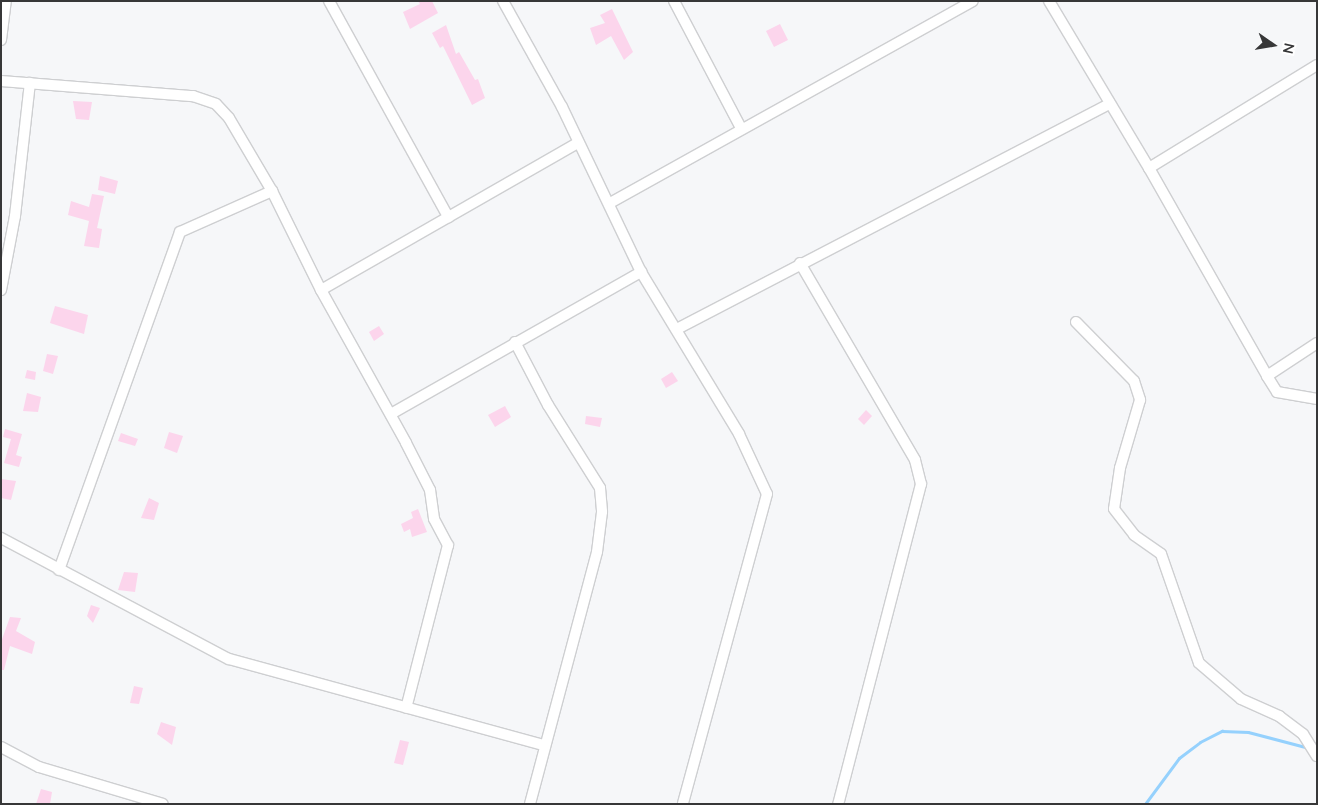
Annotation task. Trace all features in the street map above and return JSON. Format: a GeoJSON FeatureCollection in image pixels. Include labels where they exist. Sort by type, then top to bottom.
{"type":"FeatureCollection","features":[{"type":"Feature","properties":{"kind":"street"},"geometry":{"type":"LineString","coordinates":[[1,40],[6,1]]}},
{"type":"Feature","properties":{"kind":"street"},"geometry":{"type":"LineString","coordinates":[[329,1],[448,217]]}},
{"type":"Feature","properties":{"kind":"street"},"geometry":{"type":"LineString","coordinates":[[503,1],[562,107],[578,143],[610,203],[641,272],[739,434],[767,494],[683,804]]}},
{"type":"Feature","properties":{"kind":"street"},"geometry":{"type":"LineString","coordinates":[[674,1],[741,128]]}},
{"type":"Feature","properties":{"kind":"street"},"geometry":{"type":"LineString","coordinates":[[610,203],[741,128],[973,1]]}},
{"type":"Feature","properties":{"kind":"street"},"geometry":{"type":"LineString","coordinates":[[1049,1],[1149,168],[1267,376],[1278,392],[1317,399]]}},
{"type":"Feature","properties":{"kind":"street"},"geometry":{"type":"LineString","coordinates":[[1149,168],[1317,65]]}},
{"type":"Feature","properties":{"kind":"street"},"geometry":{"type":"LineString","coordinates":[[1,81],[204,99],[216,104],[229,118],[272,191],[321,290],[391,414],[430,490],[434,519],[448,545],[406,708]]}},
{"type":"Feature","properties":{"kind":"street"},"geometry":{"type":"LineString","coordinates":[[1,290],[15,216],[30,83]]}},
{"type":"Feature","properties":{"kind":"street"},"geometry":{"type":"LineString","coordinates":[[677,329],[800,263],[1110,104]]}},
{"type":"Feature","properties":{"kind":"street"},"geometry":{"type":"LineString","coordinates":[[321,290],[578,143]]}},
{"type":"Feature","properties":{"kind":"street"},"geometry":{"type":"LineString","coordinates":[[59,570],[180,232],[272,191]]}},
{"type":"Feature","properties":{"kind":"street"},"geometry":{"type":"LineString","coordinates":[[800,263],[915,460],[921,484],[838,804]]}},
{"type":"Feature","properties":{"kind":"street"},"geometry":{"type":"LineString","coordinates":[[391,414],[514,342],[641,272]]}},
{"type":"Feature","properties":{"kind":"street"},"geometry":{"type":"LineString","coordinates":[[1076,322],[1134,381],[1140,400],[1120,468],[1114,509],[1134,535],[1162,554],[1199,663],[1241,699],[1279,716],[1304,734],[1317,756]]}},
{"type":"Feature","properties":{"kind":"street"},"geometry":{"type":"LineString","coordinates":[[514,342],[548,405],[600,488],[602,512],[598,552],[544,745],[530,804]]}},
{"type":"Feature","properties":{"kind":"street"},"geometry":{"type":"LineString","coordinates":[[1267,376],[1317,343]]}},
{"type":"Feature","properties":{"kind":"street"},"geometry":{"type":"LineString","coordinates":[[1,538],[229,659],[544,745]]}},
{"type":"Feature","properties":{"kind":"street"},"geometry":{"type":"LineString","coordinates":[[1,747],[39,767],[163,804]]}},
{"type":"Feature","properties":{"kind":"building"},"geometry":{"type":"Polygon","coordinates":[[[418,1],[432,1],[438,13],[410,29],[403,12],[420,4],[418,1]]]}},
{"type":"Feature","properties":{"kind":"building"},"geometry":{"type":"Polygon","coordinates":[[[612,9],[633,52],[624,60],[611,36],[596,45],[590,28],[605,23],[600,15],[612,9]]]}},
{"type":"Feature","properties":{"kind":"building"},"geometry":{"type":"Polygon","coordinates":[[[780,24],[788,40],[774,47],[766,31],[780,24]]]}},
{"type":"Feature","properties":{"kind":"building"},"geometry":{"type":"Polygon","coordinates":[[[446,25],[456,54],[459,52],[475,80],[478,79],[485,98],[472,105],[443,46],[440,48],[432,33],[446,25]]]}},
{"type":"Feature","properties":{"kind":"building"},"geometry":{"type":"Polygon","coordinates":[[[73,101],[92,102],[89,120],[76,119],[73,101]]]}},
{"type":"Feature","properties":{"kind":"building"},"geometry":{"type":"Polygon","coordinates":[[[100,176],[118,181],[115,194],[98,190],[100,176]]]}},
{"type":"Feature","properties":{"kind":"building"},"geometry":{"type":"Polygon","coordinates":[[[92,194],[104,196],[97,228],[102,229],[99,248],[84,246],[89,221],[68,215],[71,201],[89,207],[92,194]]]}},
{"type":"Feature","properties":{"kind":"building"},"geometry":{"type":"Polygon","coordinates":[[[55,306],[88,315],[84,334],[50,323],[55,306]]]}},
{"type":"Feature","properties":{"kind":"building"},"geometry":{"type":"Polygon","coordinates":[[[379,326],[384,334],[374,341],[369,332],[379,326]]]}},
{"type":"Feature","properties":{"kind":"building"},"geometry":{"type":"Polygon","coordinates":[[[47,354],[58,356],[53,374],[43,371],[47,354]]]}},
{"type":"Feature","properties":{"kind":"building"},"geometry":{"type":"Polygon","coordinates":[[[27,370],[36,372],[35,380],[25,378],[27,370]]]}},
{"type":"Feature","properties":{"kind":"building"},"geometry":{"type":"Polygon","coordinates":[[[672,372],[678,381],[666,388],[661,379],[672,372]]]}},
{"type":"Feature","properties":{"kind":"building"},"geometry":{"type":"Polygon","coordinates":[[[27,393],[41,397],[38,412],[23,411],[27,393]]]}},
{"type":"Feature","properties":{"kind":"building"},"geometry":{"type":"Polygon","coordinates":[[[505,406],[511,417],[495,427],[488,415],[505,406]]]}},
{"type":"Feature","properties":{"kind":"building"},"geometry":{"type":"Polygon","coordinates":[[[866,410],[872,416],[864,425],[858,419],[866,410]]]}},
{"type":"Feature","properties":{"kind":"building"},"geometry":{"type":"Polygon","coordinates":[[[586,416],[602,418],[600,427],[585,424],[586,416]]]}},
{"type":"Feature","properties":{"kind":"building"},"geometry":{"type":"Polygon","coordinates":[[[5,429],[22,434],[16,455],[22,457],[19,467],[4,463],[11,439],[3,437],[5,429]]]}},
{"type":"Feature","properties":{"kind":"building"},"geometry":{"type":"Polygon","coordinates":[[[169,432],[183,436],[177,453],[164,448],[169,432]]]}},
{"type":"Feature","properties":{"kind":"building"},"geometry":{"type":"Polygon","coordinates":[[[121,433],[138,439],[135,446],[118,441],[121,433]]]}},
{"type":"Feature","properties":{"kind":"building"},"geometry":{"type":"Polygon","coordinates":[[[1,479],[16,481],[11,500],[1,498],[1,479]]]}},
{"type":"Feature","properties":{"kind":"building"},"geometry":{"type":"Polygon","coordinates":[[[149,498],[159,503],[154,520],[141,518],[149,498]]]}},
{"type":"Feature","properties":{"kind":"building"},"geometry":{"type":"Polygon","coordinates":[[[418,509],[427,532],[412,537],[410,529],[404,532],[401,524],[413,518],[411,512],[418,509]]]}},
{"type":"Feature","properties":{"kind":"building"},"geometry":{"type":"Polygon","coordinates":[[[124,572],[138,573],[135,592],[118,590],[124,572]]]}},
{"type":"Feature","properties":{"kind":"building"},"geometry":{"type":"Polygon","coordinates":[[[91,605],[100,608],[93,623],[87,616],[91,605]]]}},
{"type":"Feature","properties":{"kind":"building"},"geometry":{"type":"Polygon","coordinates":[[[10,617],[21,618],[16,631],[35,642],[32,654],[10,646],[4,670],[1,670],[1,642],[10,617]]]}},
{"type":"Feature","properties":{"kind":"building"},"geometry":{"type":"Polygon","coordinates":[[[134,686],[143,688],[139,704],[130,703],[134,686]]]}},
{"type":"Feature","properties":{"kind":"building"},"geometry":{"type":"Polygon","coordinates":[[[161,722],[176,727],[172,745],[157,734],[161,722]]]}},
{"type":"Feature","properties":{"kind":"building"},"geometry":{"type":"Polygon","coordinates":[[[400,740],[409,742],[403,765],[394,763],[400,740]]]}},
{"type":"Feature","properties":{"kind":"building"},"geometry":{"type":"Polygon","coordinates":[[[41,789],[52,792],[50,804],[36,804],[41,789]]]}},
{"type":"Feature","properties":{"kind":"waterway"},"geometry":{"type":"LineString","coordinates":[[1145,804],[1179,758],[1200,742],[1222,731],[1248,732],[1309,748]]}}]}
